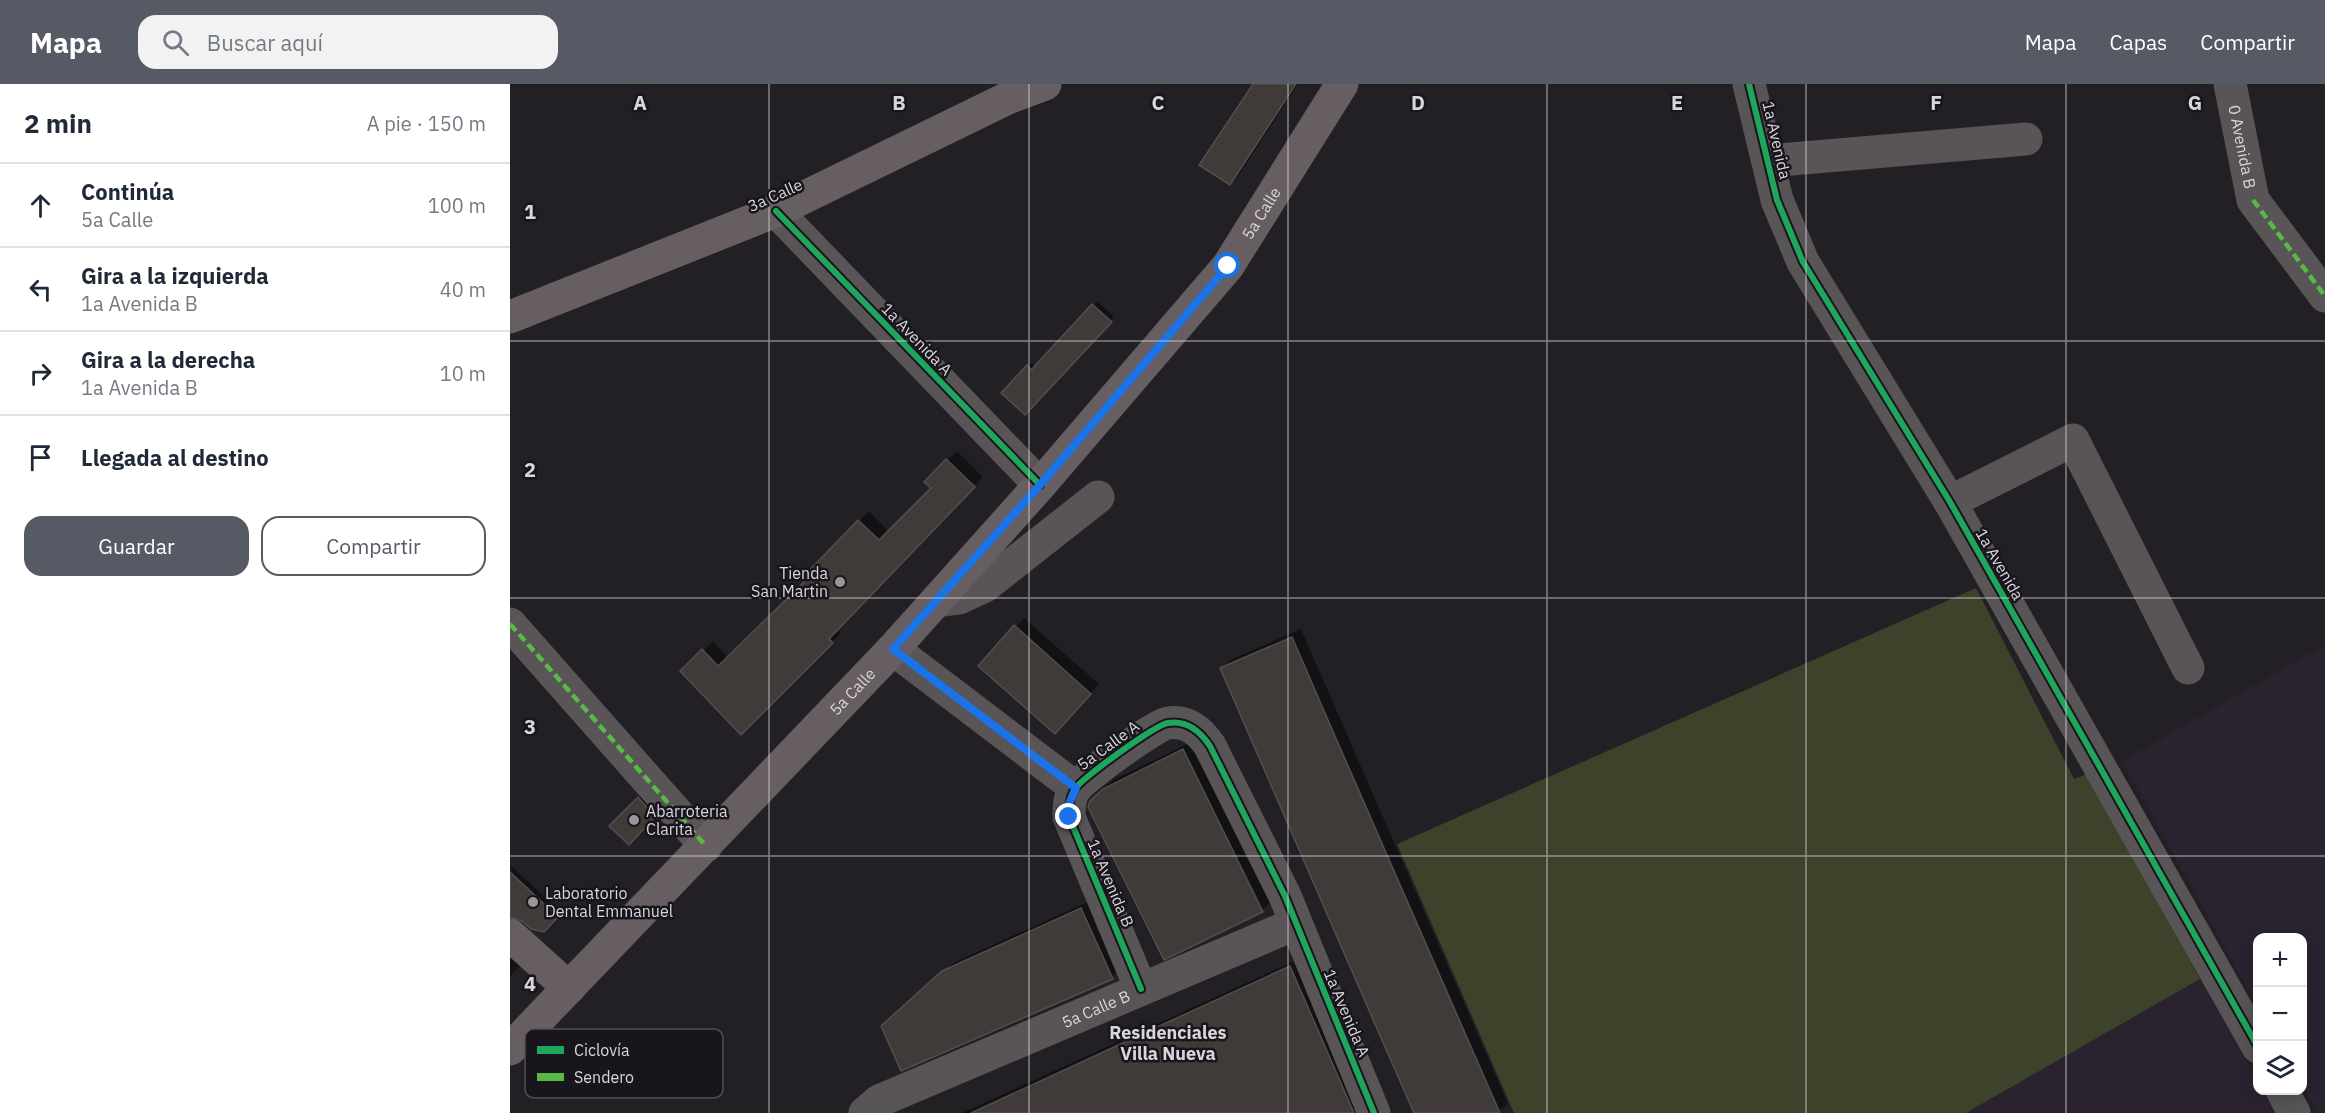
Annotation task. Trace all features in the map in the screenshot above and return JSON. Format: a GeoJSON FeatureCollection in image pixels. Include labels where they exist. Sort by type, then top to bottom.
{"type":"FeatureCollection","features":[{"type":"Feature","properties":{"kind":"main road","name":"3a Calle"},"geometry":{"type":"LineString","coordinates":[[510,317],[776,211],[1008,98],[1045,84]]}},
{"type":"Feature","properties":{"kind":"main road","name":"5a Calle"},"geometry":{"type":"LineString","coordinates":[[529,1029],[893,649],[1040,485],[1228,266],[1342,84]]}},
{"type":"Feature","properties":{"kind":"main road"},"geometry":{"type":"LineString","coordinates":[[510,935],[569,988]]}},
{"type":"Feature","properties":{"kind":"main road","name":"5a Calle"},"geometry":{"type":"LineString","coordinates":[[510,1049],[525,1033]]}},
{"type":"Feature","properties":{"kind":"street","name":"1a Avenida"},"geometry":{"type":"LineString","coordinates":[[1749,84],[1777,200],[1803,262],[1950,502],[2255,1041]]}},
{"type":"Feature","properties":{"kind":"street","name":"0 Avenida B"},"geometry":{"type":"LineString","coordinates":[[2230,84],[2253,201],[2325,296]]}},
{"type":"Feature","properties":{"kind":"street"},"geometry":{"type":"LineString","coordinates":[[1767,161],[2026,139]]}},
{"type":"Feature","properties":{"kind":"street","name":"1a Avenida A"},"geometry":{"type":"LineString","coordinates":[[776,211],[1040,485]]}},
{"type":"Feature","properties":{"kind":"street"},"geometry":{"type":"LineString","coordinates":[[1950,502],[2073,440],[2188,668]]}},
{"type":"Feature","properties":{"kind":"street"},"geometry":{"type":"LineString","coordinates":[[937,601],[960,598],[985,586],[1098,496]]}},
{"type":"Feature","properties":{"kind":"street"},"geometry":{"type":"LineString","coordinates":[[510,624],[706,846]]}},
{"type":"Feature","properties":{"kind":"street"},"geometry":{"type":"LineString","coordinates":[[893,649],[1076,788]]}},
{"type":"Feature","properties":{"kind":"street","name":"5a Calle A"},"geometry":{"type":"LineString","coordinates":[[1076,788],[1157,726],[1182,723],[1193,727],[1210,746],[1282,891],[1295,924]]}},
{"type":"Feature","properties":{"kind":"street","name":"1a Avenida B"},"geometry":{"type":"LineString","coordinates":[[1076,788],[1069,804],[1069,817],[1141,988]]}},
{"type":"Feature","properties":{"kind":"street","name":"1a Avenida A"},"geometry":{"type":"LineString","coordinates":[[1295,924],[1374,1113]]}},
{"type":"Feature","properties":{"kind":"street","name":"5a Calle B"},"geometry":{"type":"LineString","coordinates":[[865,1113],[879,1101],[1295,924]]}},
{"type":"Feature","properties":{"kind":"street"},"geometry":{"type":"LineString","coordinates":[[2285,1095],[2294,1113]]}},
{"type":"Feature","properties":{"kind":"shaded area"},"geometry":{"type":"Polygon","coordinates":[[[2325,645],[2325,1113],[2317,1113],[2307,1094],[2307,933],[2253,933],[2253,999],[2122,761],[2325,645]]]}},
{"type":"Feature","properties":{"kind":"shaded area"},"geometry":{"type":"Polygon","coordinates":[[[2200,979],[2253,1073],[2253,1095],[2265,1095],[2276,1113],[1966,1113],[2200,979]]]}},
{"type":"Feature","properties":{"kind":"green space"},"geometry":{"type":"Polygon","coordinates":[[[1976,588],[2074,779],[2087,774],[2200,979],[1966,1113],[1514,1113],[1397,844],[1976,588]]]}},
{"type":"Feature","properties":{"kind":"building"},"geometry":{"type":"Polygon","coordinates":[[[1253,84],[1296,84],[1230,185],[1199,165],[1253,84]]]}},
{"type":"Feature","properties":{"kind":"building"},"geometry":{"type":"Polygon","coordinates":[[[1092,304],[1112,322],[1025,415],[1001,393],[1027,365],[1031,370],[1092,304]]]}},
{"type":"Feature","properties":{"kind":"building"},"geometry":{"type":"Polygon","coordinates":[[[946,459],[975,487],[829,639],[833,643],[741,735],[680,671],[702,649],[718,666],[804,582],[801,579],[858,520],[879,540],[931,488],[924,482],[946,459]]]}},
{"type":"Feature","properties":{"kind":"building"},"geometry":{"type":"Polygon","coordinates":[[[1014,625],[1091,694],[1055,734],[978,666],[1014,625]]]}},
{"type":"Feature","properties":{"kind":"building"},"geometry":{"type":"Polygon","coordinates":[[[1292,637],[1500,1113],[1414,1113],[1378,1031],[1220,668],[1292,637]]]}},
{"type":"Feature","properties":{"kind":"building"},"geometry":{"type":"Polygon","coordinates":[[[1183,749],[1263,912],[1164,960],[1088,807],[1090,801],[1103,789],[1183,749]]]}},
{"type":"Feature","properties":{"kind":"building","name":"Abarroteria Clarita"},"geometry":{"type":"Polygon","coordinates":[[[638,797],[655,817],[629,845],[609,826],[638,797]]]}},
{"type":"Feature","properties":{"kind":"building","name":"Laboratorio Dental Emmanuel"},"geometry":{"type":"Polygon","coordinates":[[[510,872],[558,917],[544,932],[531,929],[522,921],[510,917],[510,872]]]}},
{"type":"Feature","properties":{"kind":"building"},"geometry":{"type":"Polygon","coordinates":[[[1081,908],[1113,979],[901,1071],[881,1026],[942,971],[1081,908]]]}},
{"type":"Feature","properties":{"kind":"building"},"geometry":{"type":"Polygon","coordinates":[[[1290,966],[1354,1113],[971,1113],[1168,1022],[1290,966]]]}},
{"type":"Feature","properties":{"kind":"marked path"},"geometry":{"type":"LineString","coordinates":[[2253,200],[2325,296]]}},
{"type":"Feature","properties":{"kind":"marked path"},"geometry":{"type":"LineString","coordinates":[[510,624],[706,846]]}},
{"type":"Feature","properties":{"kind":"cycle path"},"geometry":{"type":"LineString","coordinates":[[1749,84],[1777,200],[1803,262],[1950,502],[2255,1041]]}},
{"type":"Feature","properties":{"kind":"cycle path"},"geometry":{"type":"LineString","coordinates":[[776,211],[1040,485]]}},
{"type":"Feature","properties":{"kind":"cycle path"},"geometry":{"type":"LineString","coordinates":[[1141,989],[1069,817],[1071,797],[1080,784],[1119,753],[1161,726],[1168,723],[1181,723],[1197,731],[1210,746],[1285,896],[1374,1113]]}},
{"type":"Feature","properties":{"kind":"place","name":"Tienda San Martin"},"geometry":{"type":"Point","coordinates":[840,582]}},
{"type":"Feature","properties":{"kind":"place","name":"Abarroteria Clarita"},"geometry":{"type":"Point","coordinates":[634,820]}},
{"type":"Feature","properties":{"kind":"place","name":"Laboratorio Dental Emmanuel"},"geometry":{"type":"Point","coordinates":[533,902]}},
{"type":"Feature","properties":{"kind":"district","name":"Residenciales Villa Nueva"},"geometry":{"type":"Point","coordinates":[1168,1042]}},
{"type":"Feature","properties":{"kind":"route"},"geometry":{"type":"LineString","coordinates":[[1069,817],[1069,804],[1076,788],[893,649],[1040,485],[1228,266]]}}]}
